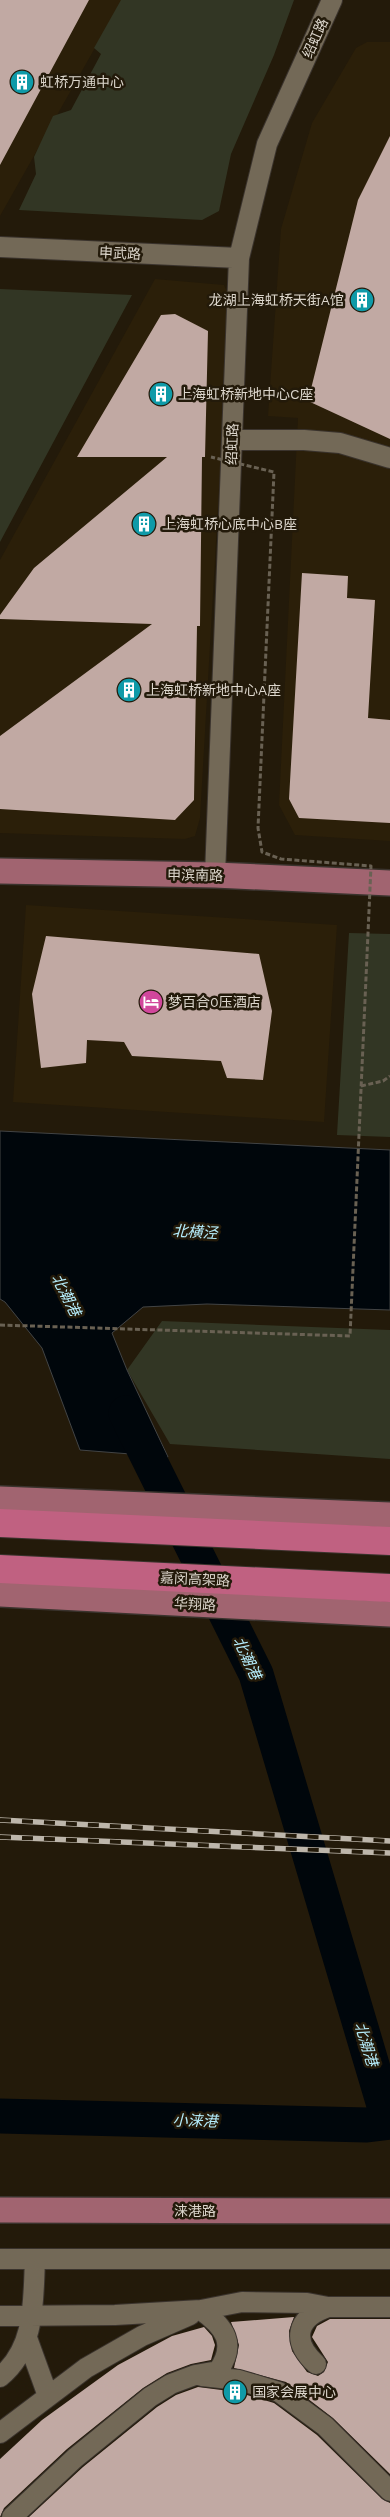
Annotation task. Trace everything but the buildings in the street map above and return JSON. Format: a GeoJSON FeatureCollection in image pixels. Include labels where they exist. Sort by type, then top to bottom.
{"type":"FeatureCollection","features":[{"type":"Feature","properties":{"kind":"highway"},"geometry":{"type":"LineString","coordinates":[[0,1523],[390,1540]]}},
{"type":"Feature","properties":{"kind":"highway","name":"嘉闵高架路"},"geometry":{"type":"LineString","coordinates":[[0,1570],[390,1588]]}},
{"type":"Feature","properties":{"kind":"main road","name":"申滨南路"},"geometry":{"type":"LineString","coordinates":[[0,870],[215,875],[390,883]]}},
{"type":"Feature","properties":{"kind":"main road"},"geometry":{"type":"LineString","coordinates":[[0,1500],[390,1515]]}},
{"type":"Feature","properties":{"kind":"main road","name":"华翔路"},"geometry":{"type":"LineString","coordinates":[[0,1594],[390,1614]]}},
{"type":"Feature","properties":{"kind":"main road","name":"涞港路"},"geometry":{"type":"LineString","coordinates":[[0,2210],[390,2211]]}},
{"type":"Feature","properties":{"kind":"street","name":"绍虹路"},"geometry":{"type":"LineString","coordinates":[[215,875],[239,258],[267,144],[332,0]]}},
{"type":"Feature","properties":{"kind":"street","name":"申武路"},"geometry":{"type":"LineString","coordinates":[[0,247],[239,258]]}},
{"type":"Feature","properties":{"kind":"street"},"geometry":{"type":"LineString","coordinates":[[232,440],[304,440],[340,443],[390,458]]}},
{"type":"Feature","properties":{"kind":"street"},"geometry":{"type":"LineString","coordinates":[[0,2259],[390,2259]]}},
{"type":"Feature","properties":{"kind":"street"},"geometry":{"type":"LineString","coordinates":[[0,2377],[21,2354],[27,2338],[32,2316],[35,2259]]}},
{"type":"Feature","properties":{"kind":"street"},"geometry":{"type":"LineString","coordinates":[[0,2316],[115,2315],[201,2310],[242,2302],[308,2303],[328,2306],[390,2306]]}},
{"type":"Feature","properties":{"kind":"street"},"geometry":{"type":"LineString","coordinates":[[316,2364],[305,2354],[300,2340],[301,2326],[316,2311],[328,2306]]}},
{"type":"Feature","properties":{"kind":"street"},"geometry":{"type":"LineString","coordinates":[[12,2517],[75,2458],[150,2397],[171,2384],[195,2375],[218,2371],[227,2354],[228,2343],[224,2332],[215,2320],[201,2310]]}},
{"type":"Feature","properties":{"kind":"street"},"geometry":{"type":"LineString","coordinates":[[0,2433],[86,2368],[142,2336],[201,2310]]}},
{"type":"Feature","properties":{"kind":"street"},"geometry":{"type":"LineString","coordinates":[[27,2338],[48,2396]]}},
{"type":"Feature","properties":{"kind":"street"},"geometry":{"type":"LineString","coordinates":[[195,2375],[239,2380],[279,2392],[325,2426],[390,2491]]}},
{"type":"Feature","properties":{"kind":"path"},"geometry":{"type":"LineString","coordinates":[[0,1325],[350,1336],[372,866],[281,858],[262,852],[258,828],[274,472],[211,456]]}},
{"type":"Feature","properties":{"kind":"path"},"geometry":{"type":"LineString","coordinates":[[362,1086],[390,1076]]}},
{"type":"Feature","properties":{"kind":"shaded area","name":"虹桥万通中心"},"geometry":{"type":"Polygon","coordinates":[[[0,0],[122,0],[0,216],[0,0]]]}},
{"type":"Feature","properties":{"kind":"shaded area"},"geometry":{"type":"Polygon","coordinates":[[[367,42],[390,42],[390,841],[295,835],[279,805],[298,418],[268,416],[281,229],[312,123],[356,48],[367,42]]]}},
{"type":"Feature","properties":{"kind":"shaded area"},"geometry":{"type":"Polygon","coordinates":[[[155,279],[224,285],[230,299],[200,818],[195,836],[185,839],[0,833],[0,560],[155,279]]]}},
{"type":"Feature","properties":{"kind":"shaded area"},"geometry":{"type":"Polygon","coordinates":[[[26,905],[337,925],[324,1122],[13,1102],[26,905]]]}},
{"type":"Feature","properties":{"kind":"green space"},"geometry":{"type":"Polygon","coordinates":[[[121,0],[294,0],[274,55],[231,154],[219,211],[202,220],[19,210],[36,174],[34,157],[53,116],[71,110],[101,54],[94,48],[121,0]]]}},
{"type":"Feature","properties":{"kind":"green space"},"geometry":{"type":"Polygon","coordinates":[[[0,289],[132,295],[0,542],[0,289]]]}},
{"type":"Feature","properties":{"kind":"green space"},"geometry":{"type":"Polygon","coordinates":[[[349,933],[390,934],[390,1137],[337,1135],[349,933]]]}},
{"type":"Feature","properties":{"kind":"green space"},"geometry":{"type":"Polygon","coordinates":[[[162,1321],[390,1330],[390,1459],[170,1444],[127,1370],[162,1321]]]}},
{"type":"Feature","properties":{"kind":"water","name":"北横泾"},"geometry":{"type":"Polygon","coordinates":[[[0,1131],[390,1150],[390,1310],[207,1304],[143,1307],[112,1333],[127,1370],[168,1457],[80,1450],[42,1348],[5,1302],[0,1299],[0,1131]]]}},
{"type":"Feature","properties":{"kind":"waterway","name":"北潮港"},"geometry":{"type":"LineString","coordinates":[[126,1413],[256,1674],[389,2122]]}},
{"type":"Feature","properties":{"kind":"waterway","name":"小涞港"},"geometry":{"type":"LineString","coordinates":[[0,2116],[367,2125],[390,2122]]}},
{"type":"Feature","properties":{"kind":"railway"},"geometry":{"type":"LineString","coordinates":[[0,1820],[390,1841]]}},
{"type":"Feature","properties":{"kind":"railway"},"geometry":{"type":"LineString","coordinates":[[0,1837],[390,1853]]}},
{"type":"Feature","properties":{"kind":"place","name":"虹桥万通中心"},"geometry":{"type":"Point","coordinates":[22,82]}},
{"type":"Feature","properties":{"kind":"place","name":"龙湖上海虹桥天街A馆"},"geometry":{"type":"Point","coordinates":[362,300]}},
{"type":"Feature","properties":{"kind":"place","name":"上海虹桥新地中心C座"},"geometry":{"type":"Point","coordinates":[161,394]}},
{"type":"Feature","properties":{"kind":"place","name":"上海虹桥心底中心B座"},"geometry":{"type":"Point","coordinates":[144,524]}},
{"type":"Feature","properties":{"kind":"place","name":"上海虹桥新地中心A座"},"geometry":{"type":"Point","coordinates":[129,690]}},
{"type":"Feature","properties":{"kind":"place","name":"梦百合0压酒店"},"geometry":{"type":"Point","coordinates":[151,1002]}},
{"type":"Feature","properties":{"kind":"place","name":"国家会展中心"},"geometry":{"type":"Point","coordinates":[235,2392]}}]}
